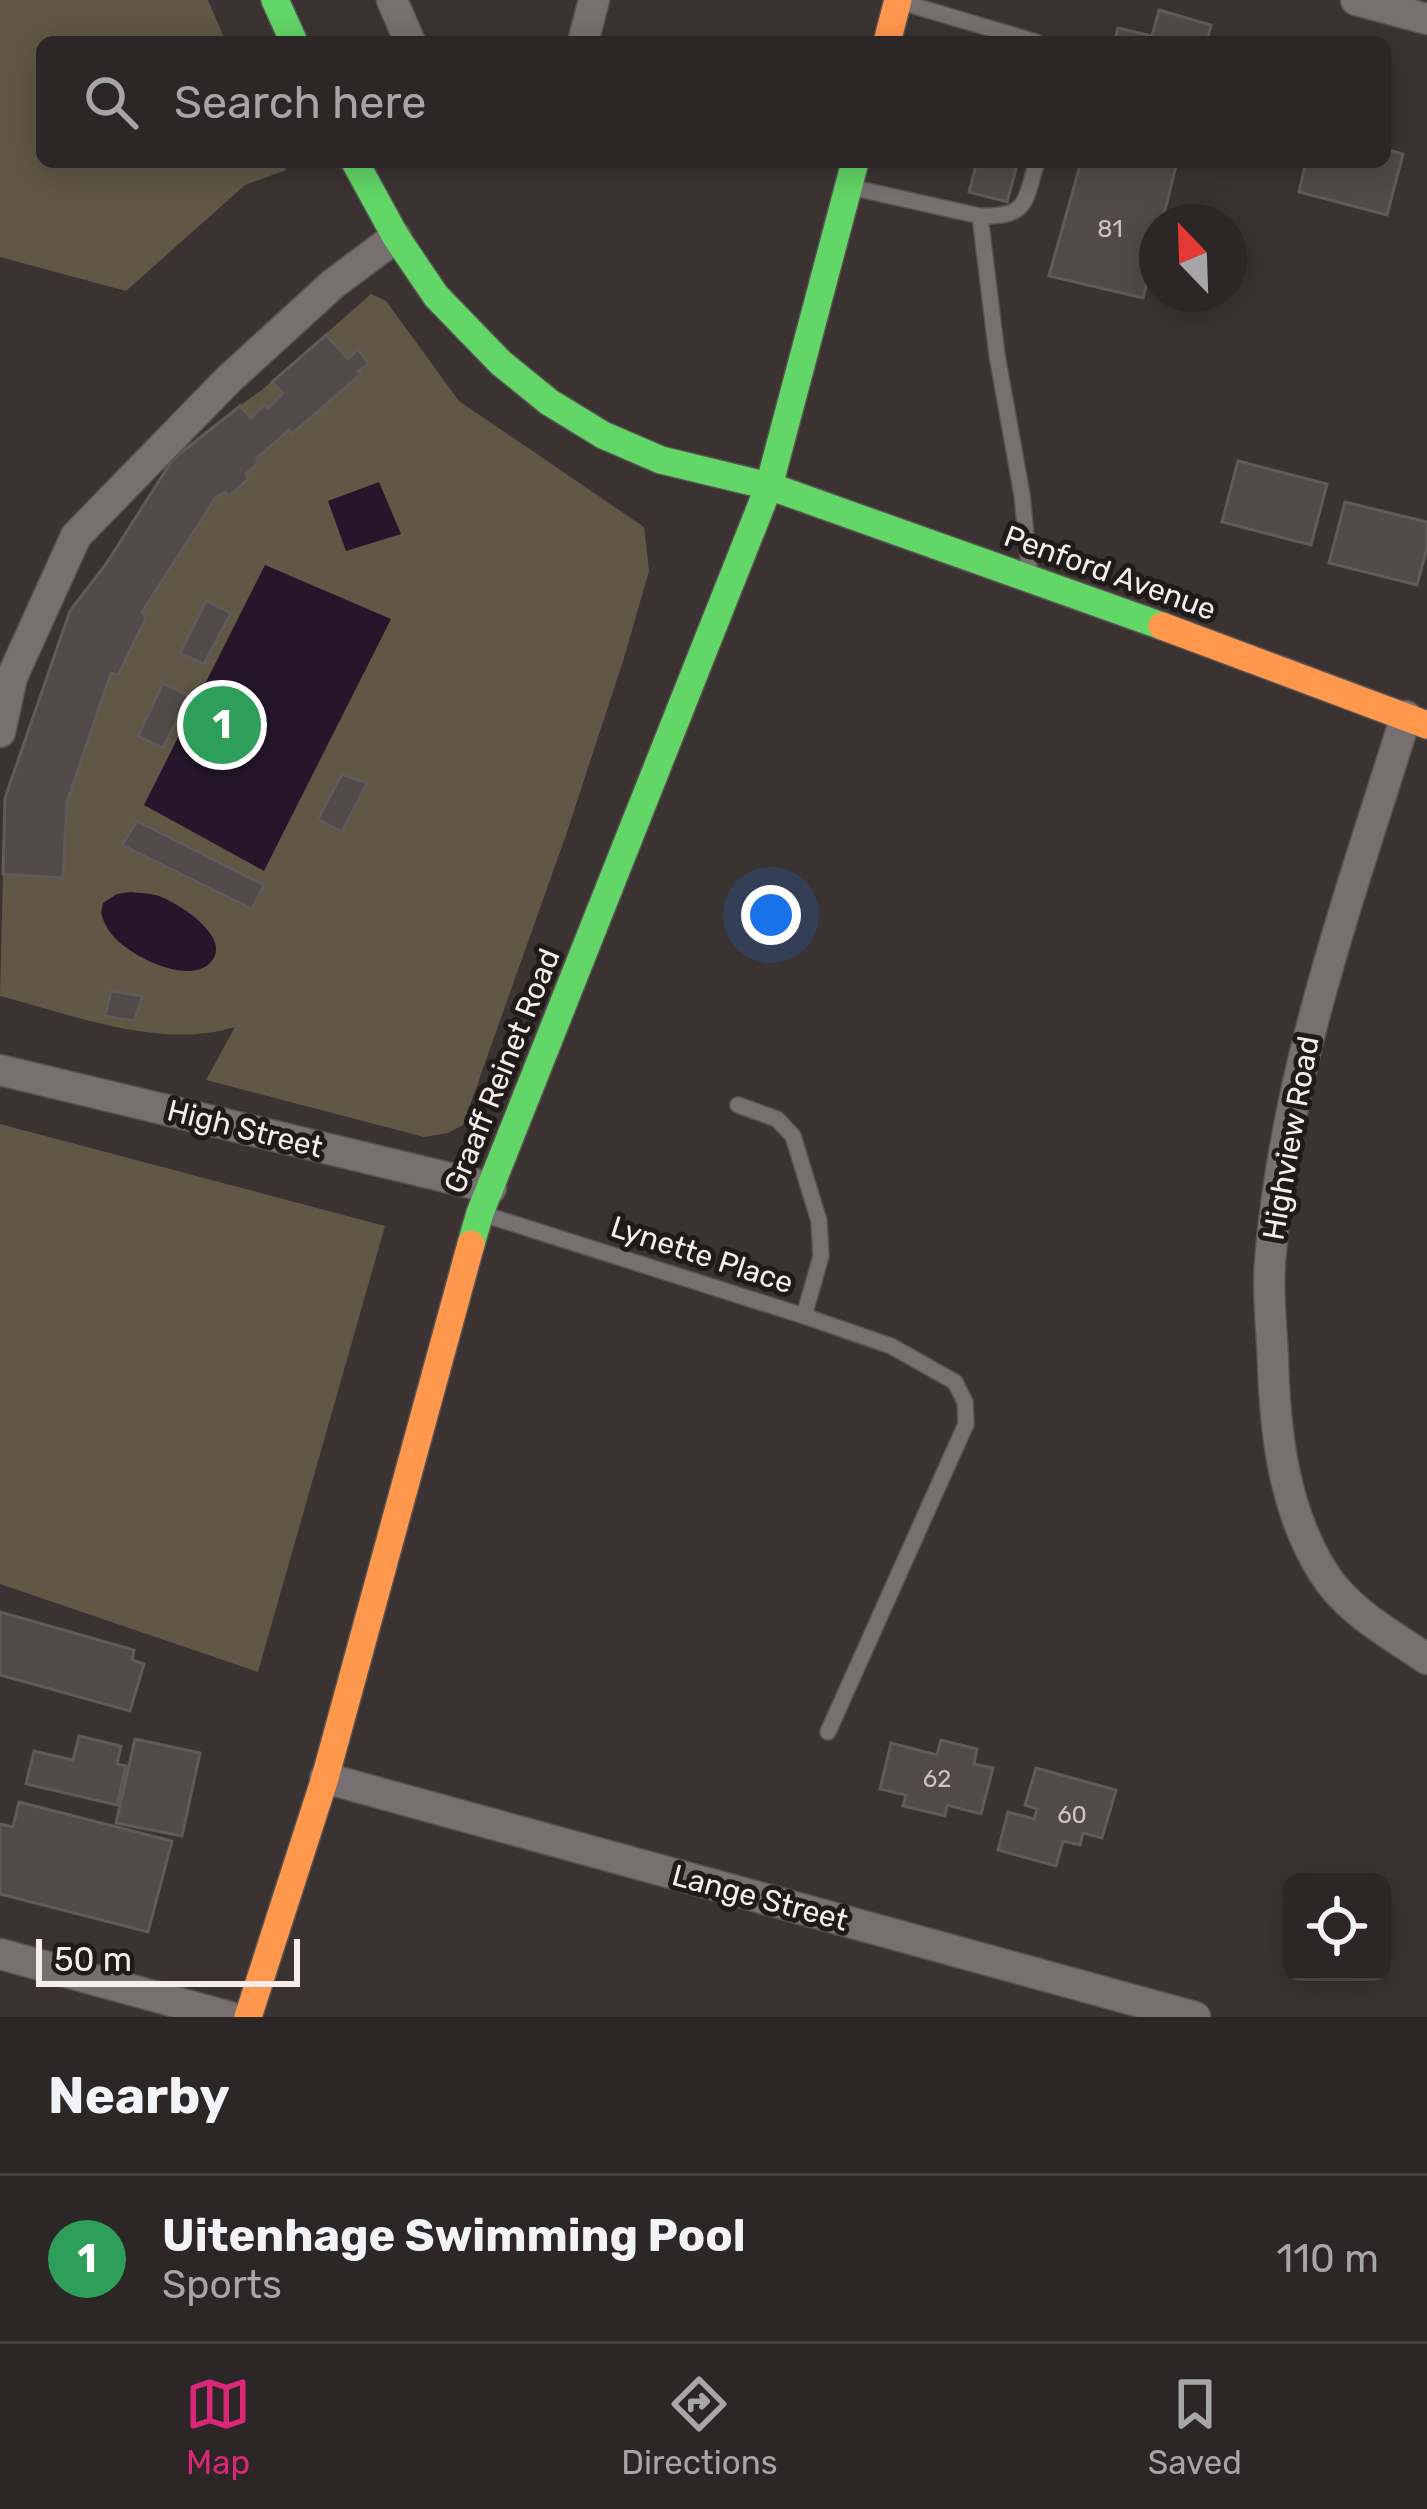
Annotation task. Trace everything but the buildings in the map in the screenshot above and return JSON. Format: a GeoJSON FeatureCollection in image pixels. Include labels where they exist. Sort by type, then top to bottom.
{"type":"FeatureCollection","features":[{"type":"Feature","properties":{"kind":"main road"},"geometry":{"type":"LineString","coordinates":[[275,0],[291,36]]}},
{"type":"Feature","properties":{"kind":"main road"},"geometry":{"type":"LineString","coordinates":[[889,36],[898,0]]}},
{"type":"Feature","properties":{"kind":"main road","name":"Penford Avenue"},"geometry":{"type":"LineString","coordinates":[[358,168],[436,296],[501,363],[549,402],[603,435],[661,460],[770,486],[1417,720]]}},
{"type":"Feature","properties":{"kind":"main road","name":"Graaff Reinet Road"},"geometry":{"type":"LineString","coordinates":[[248,2017],[325,1778],[486,1200],[770,486],[852,175]]}},
{"type":"Feature","properties":{"kind":"street"},"geometry":{"type":"LineString","coordinates":[[392,0],[407,36]]}},
{"type":"Feature","properties":{"kind":"street"},"geometry":{"type":"LineString","coordinates":[[585,36],[595,0]]}},
{"type":"Feature","properties":{"kind":"street"},"geometry":{"type":"LineString","coordinates":[[1356,0],[1427,19]]}},
{"type":"Feature","properties":{"kind":"street"},"geometry":{"type":"LineString","coordinates":[[0,732],[12,677],[76,536],[228,380],[333,284],[396,237]]}},
{"type":"Feature","properties":{"kind":"street","name":"Highview Road"},"geometry":{"type":"LineString","coordinates":[[1417,720],[1318,999],[1299,1069],[1280,1166],[1270,1268],[1275,1413],[1298,1522],[1324,1574],[1358,1611],[1427,1659]]}},
{"type":"Feature","properties":{"kind":"street","name":"High Street"},"geometry":{"type":"LineString","coordinates":[[0,1070],[486,1200]]}},
{"type":"Feature","properties":{"kind":"street","name":"Lange Street"},"geometry":{"type":"LineString","coordinates":[[325,1778],[1195,2017]]}},
{"type":"Feature","properties":{"kind":"street"},"geometry":{"type":"LineString","coordinates":[[0,1954],[230,2017]]}},
{"type":"Feature","properties":{"kind":"lane"},"geometry":{"type":"LineString","coordinates":[[898,0],[1016,36]]}},
{"type":"Feature","properties":{"kind":"lane"},"geometry":{"type":"LineString","coordinates":[[852,175],[980,216],[1006,215],[1022,206],[1035,168]]}},
{"type":"Feature","properties":{"kind":"lane"},"geometry":{"type":"LineString","coordinates":[[980,216],[1030,579]]}},
{"type":"Feature","properties":{"kind":"lane","name":"Lynette Place"},"geometry":{"type":"LineString","coordinates":[[486,1200],[804,1316],[821,1256],[818,1221],[795,1145],[777,1119],[738,1105]]}},
{"type":"Feature","properties":{"kind":"lane"},"geometry":{"type":"LineString","coordinates":[[804,1316],[891,1346],[955,1382],[965,1402],[966,1424],[828,1732]]}},
{"type":"Feature","properties":{"kind":"shaded area"},"geometry":{"type":"Polygon","coordinates":[[[0,0],[208,0],[223,36],[36,36],[36,168],[286,170],[245,185],[126,291],[0,257],[0,0]]]}},
{"type":"Feature","properties":{"kind":"shaded area"},"geometry":{"type":"Polygon","coordinates":[[[371,294],[386,301],[459,401],[644,527],[649,571],[567,832],[463,1125],[424,1137],[206,1080],[235,1027],[177,1035],[147,1032],[0,996],[5,798],[70,611],[173,459],[263,389],[371,294]]]}},
{"type":"Feature","properties":{"kind":"shaded area"},"geometry":{"type":"Polygon","coordinates":[[[379,482],[401,534],[346,551],[328,501],[379,482]]]}},
{"type":"Feature","properties":{"kind":"shaded area"},"geometry":{"type":"Polygon","coordinates":[[[265,565],[391,619],[264,871],[144,805],[265,565]]]}},
{"type":"Feature","properties":{"kind":"shaded area"},"geometry":{"type":"Polygon","coordinates":[[[130,892],[159,896],[201,923],[215,943],[210,963],[200,969],[175,970],[147,960],[115,938],[101,913],[103,903],[130,892]]]}},
{"type":"Feature","properties":{"kind":"shaded area"},"geometry":{"type":"Polygon","coordinates":[[[0,1124],[385,1226],[258,1672],[0,1584],[0,1124]]]}},
{"type":"Feature","properties":{"kind":"traffic: fast"},"geometry":{"type":"LineString","coordinates":[[275,0],[291,36]]}},
{"type":"Feature","properties":{"kind":"traffic: fast"},"geometry":{"type":"LineString","coordinates":[[358,168],[436,296],[501,363],[549,402],[603,435],[661,460],[769,486],[1162,626]]}},
{"type":"Feature","properties":{"kind":"traffic: fast"},"geometry":{"type":"LineString","coordinates":[[471,1244],[769,486],[853,168]]}},
{"type":"Feature","properties":{"kind":"traffic: slow"},"geometry":{"type":"LineString","coordinates":[[889,36],[898,0]]}},
{"type":"Feature","properties":{"kind":"traffic: slow"},"geometry":{"type":"LineString","coordinates":[[1162,626],[1427,725]]}},
{"type":"Feature","properties":{"kind":"traffic: slow"},"geometry":{"type":"LineString","coordinates":[[248,2017],[325,1778],[471,1244]]}},
{"type":"Feature","properties":{"kind":"place","name":"Uitenhage Swimming Pool"},"geometry":{"type":"Point","coordinates":[222,725]}}]}
